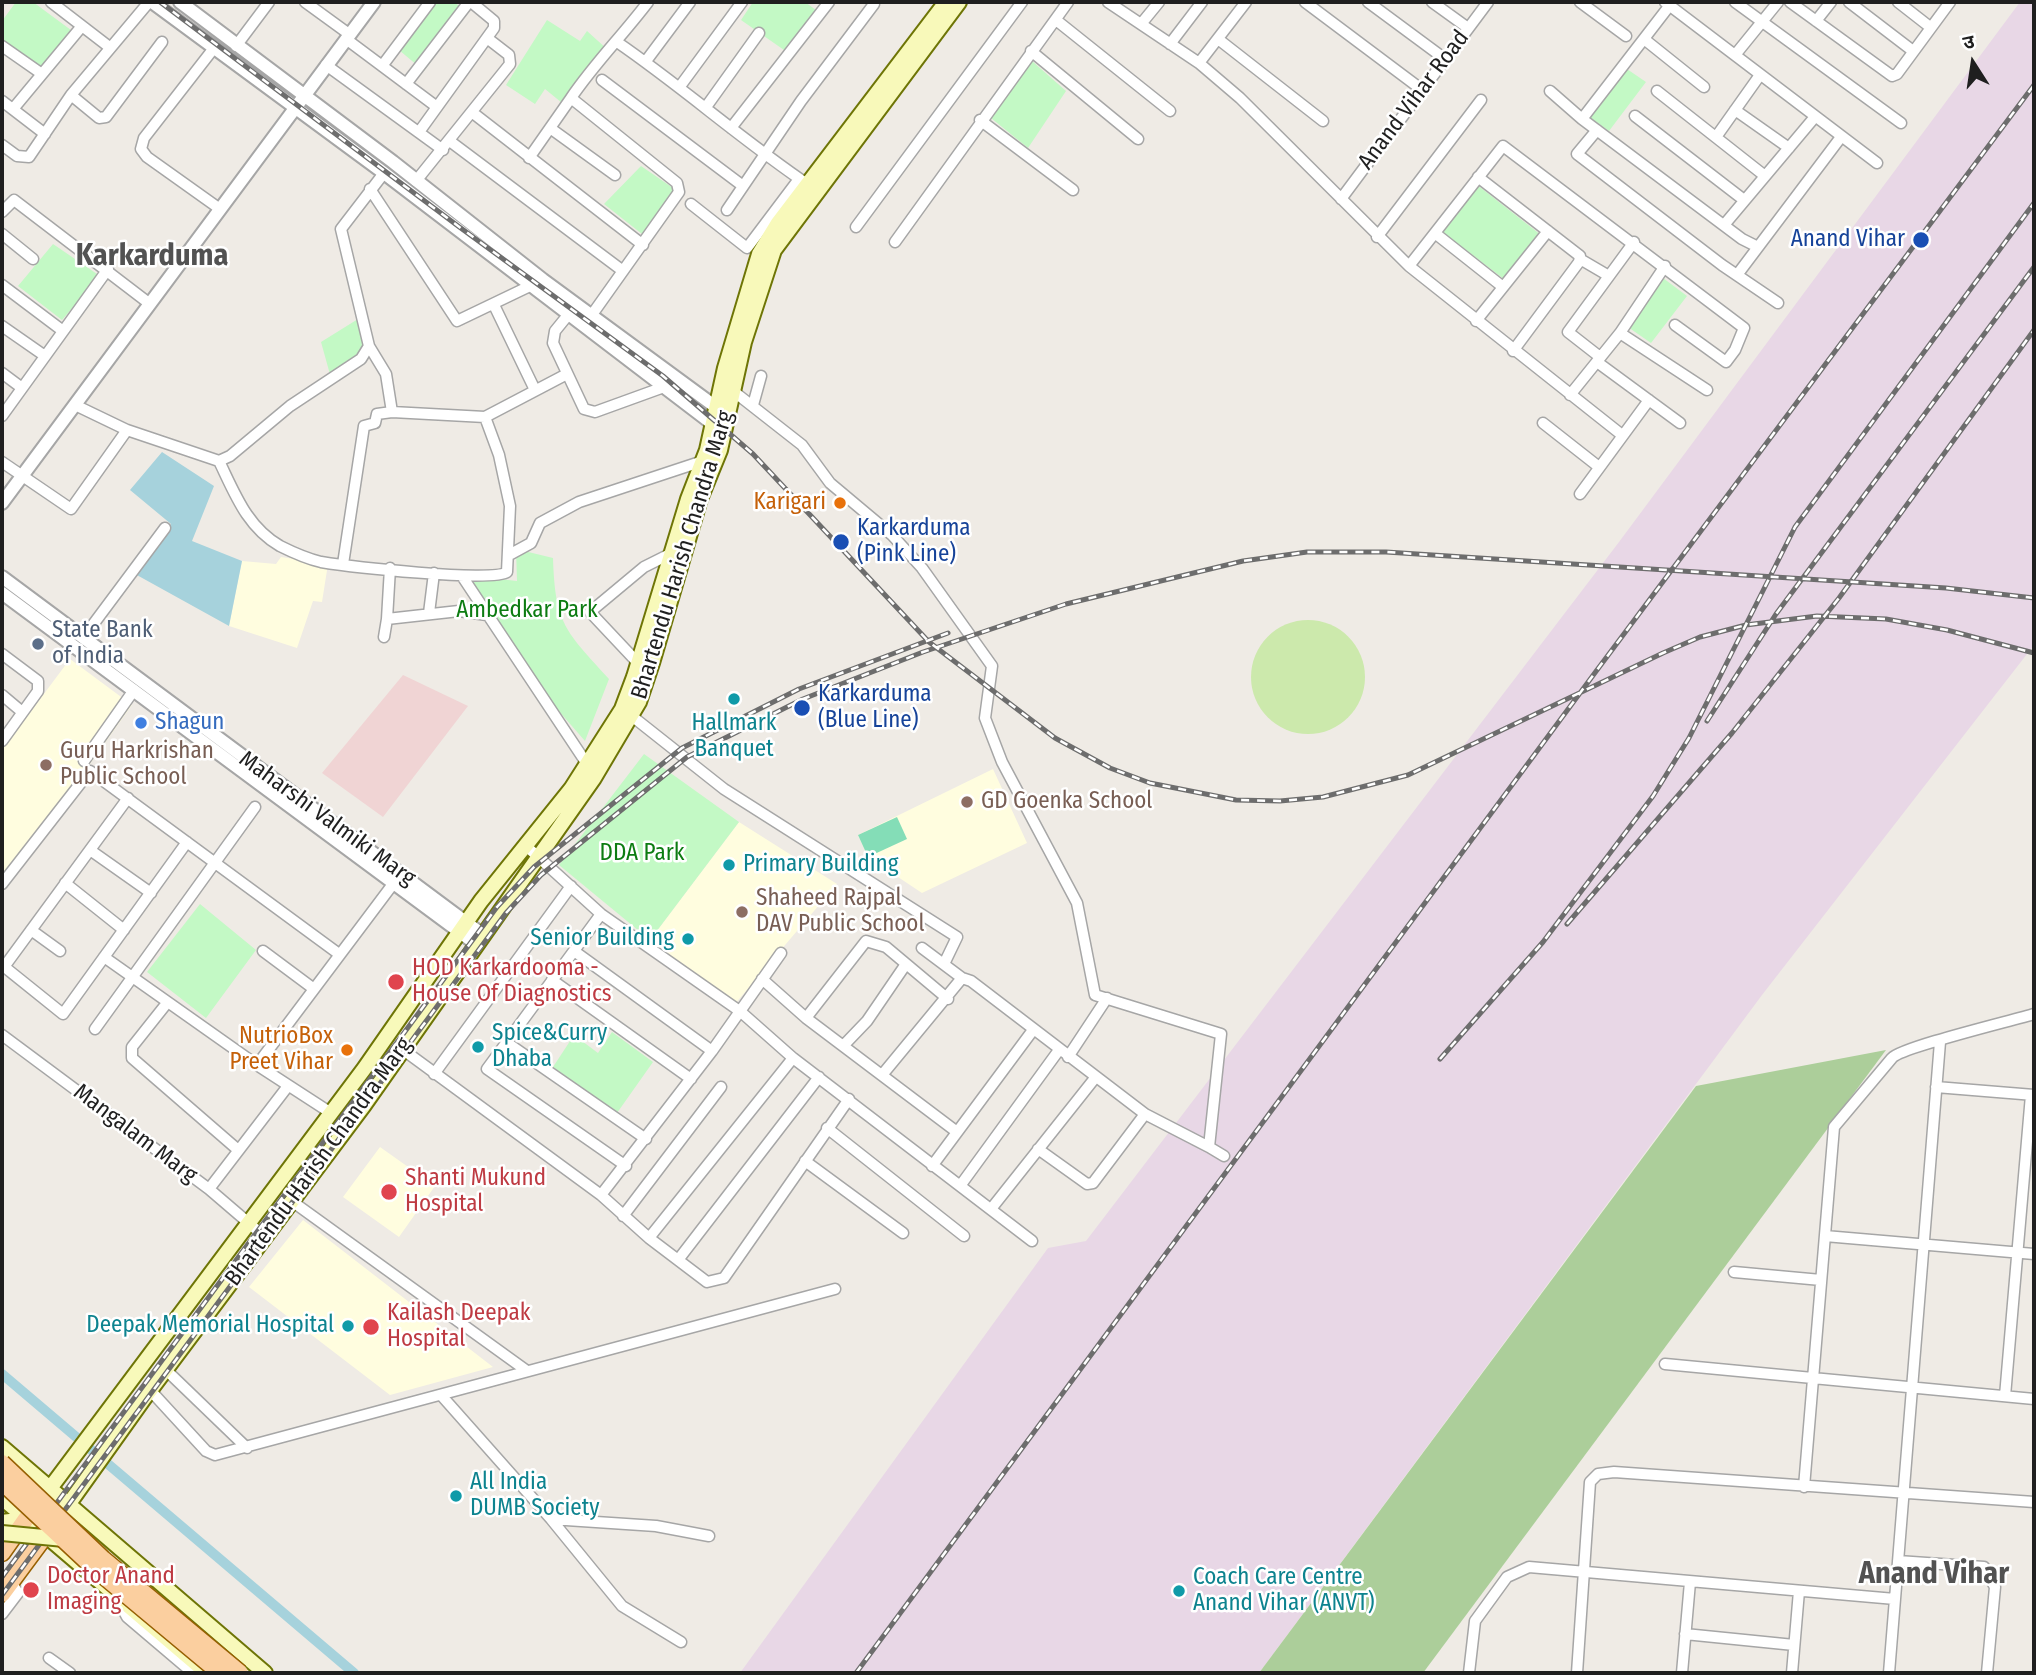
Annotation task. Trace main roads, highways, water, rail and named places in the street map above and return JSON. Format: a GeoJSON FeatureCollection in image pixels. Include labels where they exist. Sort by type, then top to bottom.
{"type":"FeatureCollection","features":[{"type":"Feature","properties":{"kind":"main road","name":"Bhartendu Harish Chandra Marg"},"geometry":{"type":"LineString","coordinates":[[51,1489],[331,1113],[463,926],[571,789],[626,712],[671,553],[703,461],[718,429],[728,387],[765,270],[774,250],[808,185],[946,2]]}},
{"type":"Feature","properties":{"kind":"main road","name":"Bhartendu Harish Chandra Marg"},"geometry":{"type":"LineString","coordinates":[[808,185],[959,2]]}},
{"type":"Feature","properties":{"kind":"main road","name":"Bhartendu Harish Chandra Marg"},"geometry":{"type":"LineString","coordinates":[[70,1505],[165,1369],[293,1202],[594,778],[652,663],[700,499],[720,450],[718,429]]}},
{"type":"Feature","properties":{"kind":"main road"},"geometry":{"type":"LineString","coordinates":[[2,1447],[265,1673]]}},
{"type":"Feature","properties":{"kind":"main road"},"geometry":{"type":"LineString","coordinates":[[2,1463],[103,1559],[240,1673]]}},
{"type":"Feature","properties":{"kind":"main road"},"geometry":{"type":"LineString","coordinates":[[2,1482],[220,1673]]}},
{"type":"Feature","properties":{"kind":"main road"},"geometry":{"type":"LineString","coordinates":[[2,1553],[5,1537],[26,1519],[51,1489]]}},
{"type":"Feature","properties":{"kind":"main road"},"geometry":{"type":"LineString","coordinates":[[2,1498],[117,1599],[207,1673]]}},
{"type":"Feature","properties":{"kind":"main road"},"geometry":{"type":"LineString","coordinates":[[7,1588],[70,1505]]}},
{"type":"Feature","properties":{"kind":"main road"},"geometry":{"type":"LineString","coordinates":[[2,1522],[26,1519]]}},
{"type":"Feature","properties":{"kind":"main road"},"geometry":{"type":"LineString","coordinates":[[5,1537],[64,1539]]}},
{"type":"Feature","properties":{"kind":"water"},"geometry":{"type":"Polygon","coordinates":[[[162,452],[214,486],[192,541],[242,561],[229,626],[135,574],[171,524],[130,490],[162,452]]]}},
{"type":"Feature","properties":{"kind":"waterway"},"geometry":{"type":"LineString","coordinates":[[2,1374],[354,1673]]}},
{"type":"Feature","properties":{"kind":"railway"},"geometry":{"type":"LineString","coordinates":[[160,2],[663,376],[753,454],[929,642],[1055,738],[1110,768],[1150,783],[1236,800],[1280,801],[1323,797],[1408,775],[1663,653],[1700,637],[1746,625],[1817,616],[1886,619],[1947,630],[2034,653]]}},
{"type":"Feature","properties":{"kind":"railway"},"geometry":{"type":"LineString","coordinates":[[856,1673],[1597,670],[2034,85]]}},
{"type":"Feature","properties":{"kind":"railway"},"geometry":{"type":"LineString","coordinates":[[1440,1059],[1543,942],[1653,796],[1689,738],[1795,527],[2034,203]]}},
{"type":"Feature","properties":{"kind":"railway"},"geometry":{"type":"LineString","coordinates":[[1707,721],[1776,614],[2034,267]]}},
{"type":"Feature","properties":{"kind":"railway"},"geometry":{"type":"LineString","coordinates":[[1567,924],[1732,733],[1839,598],[2034,330]]}},
{"type":"Feature","properties":{"kind":"railway"},"geometry":{"type":"LineString","coordinates":[[2,1595],[506,913],[541,875],[687,757],[803,699],[923,652],[1066,604],[1243,561],[1307,552],[1386,552],[1946,588],[2034,598]]}},
{"type":"Feature","properties":{"kind":"railway"},"geometry":{"type":"LineString","coordinates":[[2,1577],[497,907],[534,867],[682,748],[799,689],[948,633]]}},
{"type":"Feature","properties":{"kind":"place","name":"Anand Vihar"},"geometry":{"type":"Point","coordinates":[1921,240]}},
{"type":"Feature","properties":{"kind":"place","name":"Karigari"},"geometry":{"type":"Point","coordinates":[840,503]}},
{"type":"Feature","properties":{"kind":"place","name":"Karkarduma (Pink Line)"},"geometry":{"type":"Point","coordinates":[841,542]}},
{"type":"Feature","properties":{"kind":"place","name":"State Bank of India"},"geometry":{"type":"Point","coordinates":[38,644]}},
{"type":"Feature","properties":{"kind":"place","name":"Hallmark Banquet"},"geometry":{"type":"Point","coordinates":[734,699]}},
{"type":"Feature","properties":{"kind":"place","name":"Karkarduma (Blue Line)"},"geometry":{"type":"Point","coordinates":[802,708]}},
{"type":"Feature","properties":{"kind":"place","name":"Shagun"},"geometry":{"type":"Point","coordinates":[141,723]}},
{"type":"Feature","properties":{"kind":"place","name":"Guru Harkrishan Public School"},"geometry":{"type":"Point","coordinates":[46,765]}},
{"type":"Feature","properties":{"kind":"place","name":"GD Goenka School"},"geometry":{"type":"Point","coordinates":[967,802]}},
{"type":"Feature","properties":{"kind":"place","name":"Primary Building"},"geometry":{"type":"Point","coordinates":[729,865]}},
{"type":"Feature","properties":{"kind":"place","name":"Shaheed Rajpal DAV Public School"},"geometry":{"type":"Point","coordinates":[742,912]}},
{"type":"Feature","properties":{"kind":"place","name":"Senior Building"},"geometry":{"type":"Point","coordinates":[688,939]}},
{"type":"Feature","properties":{"kind":"place","name":"HOD Karkardooma - House Of Diagnostics"},"geometry":{"type":"Point","coordinates":[396,982]}},
{"type":"Feature","properties":{"kind":"place","name":"Spice&Curry Dhaba"},"geometry":{"type":"Point","coordinates":[478,1047]}},
{"type":"Feature","properties":{"kind":"place","name":"NutrioBox Preet Vihar"},"geometry":{"type":"Point","coordinates":[347,1050]}},
{"type":"Feature","properties":{"kind":"place","name":"Shanti Mukund Hospital"},"geometry":{"type":"Point","coordinates":[389,1192]}},
{"type":"Feature","properties":{"kind":"place","name":"Deepak Memorial Hospital"},"geometry":{"type":"Point","coordinates":[348,1326]}},
{"type":"Feature","properties":{"kind":"place","name":"Kailash Deepak Hospital"},"geometry":{"type":"Point","coordinates":[371,1327]}},
{"type":"Feature","properties":{"kind":"place","name":"All India DUMB Society"},"geometry":{"type":"Point","coordinates":[456,1496]}},
{"type":"Feature","properties":{"kind":"place","name":"Doctor Anand Imaging"},"geometry":{"type":"Point","coordinates":[31,1590]}},
{"type":"Feature","properties":{"kind":"place","name":"Coach Care Centre Anand Vihar (ANVT)"},"geometry":{"type":"Point","coordinates":[1179,1591]}},
{"type":"Feature","properties":{"kind":"district","name":"Karkarduma"},"geometry":{"type":"Point","coordinates":[152,257]}},
{"type":"Feature","properties":{"kind":"district","name":"Anand Vihar"},"geometry":{"type":"Point","coordinates":[1934,1575]}},
{"type":"Feature","properties":{"kind":"park label","name":"Ambedkar Park"},"geometry":{"type":"Point","coordinates":[527,611]}},
{"type":"Feature","properties":{"kind":"park label","name":"DDA Park"},"geometry":{"type":"Point","coordinates":[642,854]}}]}
